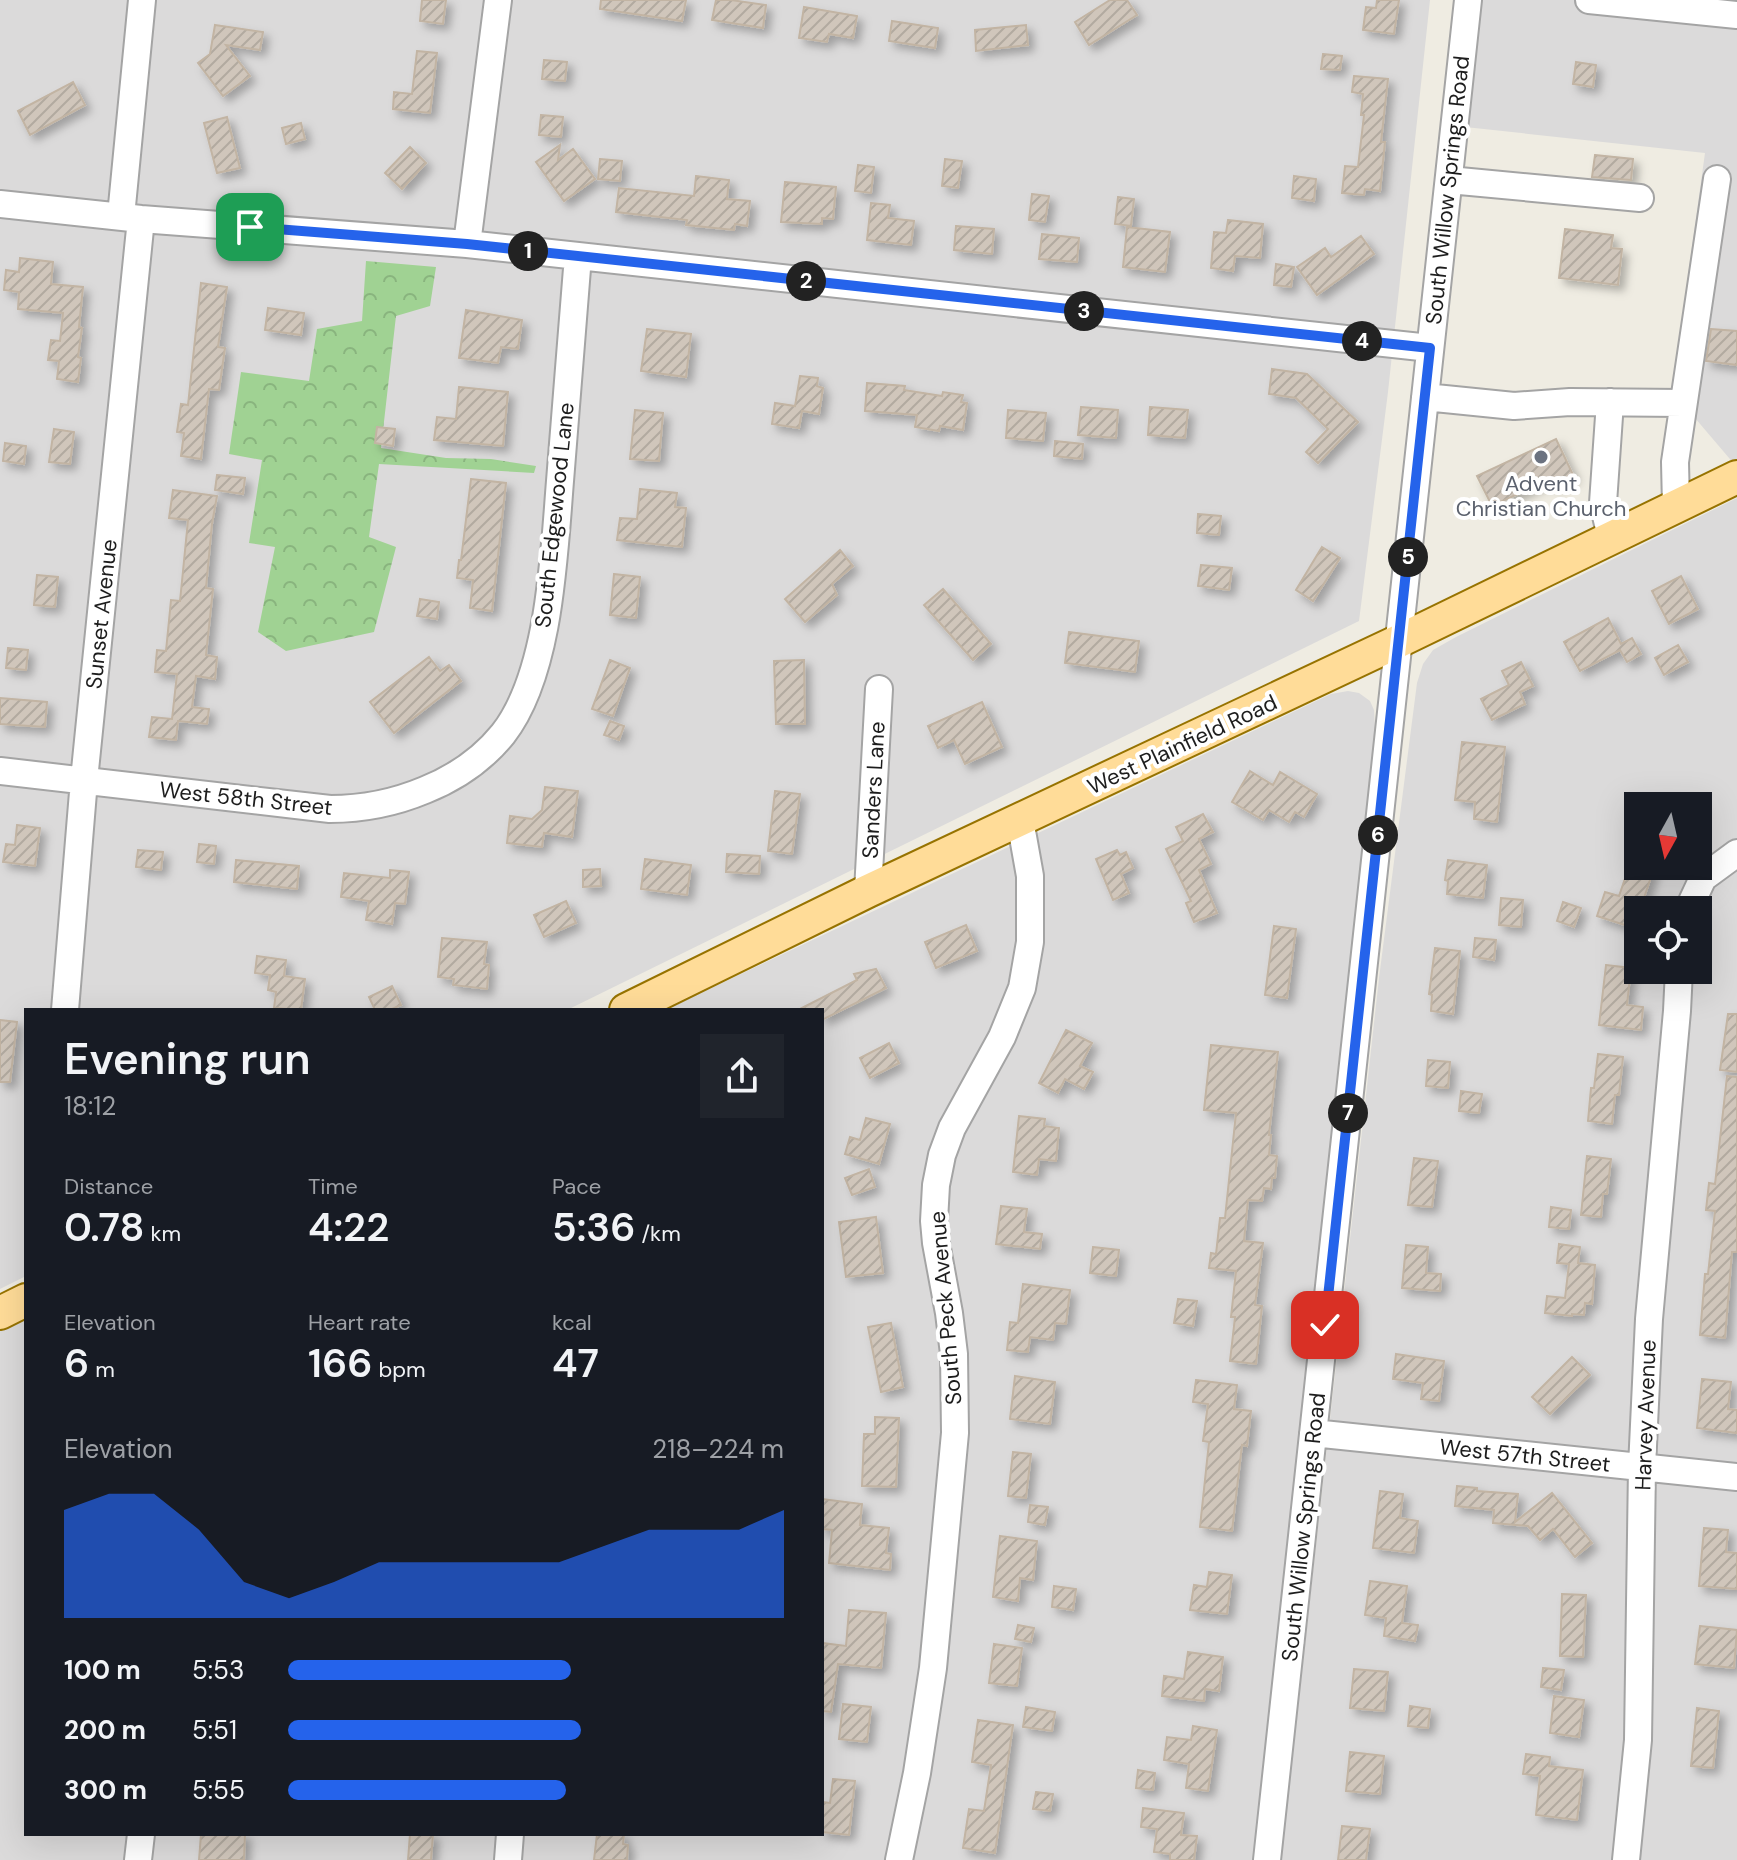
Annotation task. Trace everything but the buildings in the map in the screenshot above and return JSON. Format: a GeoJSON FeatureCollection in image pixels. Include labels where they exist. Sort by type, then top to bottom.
{"type":"FeatureCollection","features":[{"type":"Feature","properties":{"kind":"main road","name":"West Plainfield Road"},"geometry":{"type":"LineString","coordinates":[[630,1008],[868,891],[1399,641],[1737,477]]}},
{"type":"Feature","properties":{"kind":"main road"},"geometry":{"type":"LineString","coordinates":[[0,1313],[24,1301]]}},
{"type":"Feature","properties":{"kind":"street","name":"Sunset Avenue"},"geometry":{"type":"LineString","coordinates":[[65,1008],[131,218],[142,0]]}},
{"type":"Feature","properties":{"kind":"street"},"geometry":{"type":"LineString","coordinates":[[467,244],[498,0]]}},
{"type":"Feature","properties":{"kind":"street","name":"South Willow Springs Road"},"geometry":{"type":"LineString","coordinates":[[1267,1860],[1468,0]]}},
{"type":"Feature","properties":{"kind":"street"},"geometry":{"type":"LineString","coordinates":[[1589,0],[1737,15]]}},
{"type":"Feature","properties":{"kind":"street"},"geometry":{"type":"LineString","coordinates":[[1676,506],[1675,462],[1717,179]]}},
{"type":"Feature","properties":{"kind":"street"},"geometry":{"type":"LineString","coordinates":[[1449,180],[1640,198]]}},
{"type":"Feature","properties":{"kind":"street"},"geometry":{"type":"LineString","coordinates":[[0,204],[131,218],[467,244],[1430,348]]}},
{"type":"Feature","properties":{"kind":"street","name":"South Edgewood Lane"},"geometry":{"type":"LineString","coordinates":[[481,758],[503,734],[520,707],[535,666],[545,622],[554,558],[578,256]]}},
{"type":"Feature","properties":{"kind":"street"},"geometry":{"type":"LineString","coordinates":[[1425,397],[1514,406],[1570,402],[1683,403]]}},
{"type":"Feature","properties":{"kind":"street"},"geometry":{"type":"LineString","coordinates":[[1610,402],[1603,503],[1611,537]]}},
{"type":"Feature","properties":{"kind":"street","name":"Sanders Lane"},"geometry":{"type":"LineString","coordinates":[[868,891],[879,689]]}},
{"type":"Feature","properties":{"kind":"street","name":"West 58th Street"},"geometry":{"type":"LineString","coordinates":[[0,771],[330,809],[357,809],[385,804],[451,780],[481,758]]}},
{"type":"Feature","properties":{"kind":"street","name":"South Peck Avenue"},"geometry":{"type":"LineString","coordinates":[[899,1860],[917,1773],[933,1668],[955,1433],[952,1341],[934,1221],[936,1185],[952,1128],[1002,1037],[1022,988],[1030,942],[1030,876],[1020,820]]}},
{"type":"Feature","properties":{"kind":"street"},"geometry":{"type":"LineString","coordinates":[[1695,896],[1703,878],[1737,853]]}},
{"type":"Feature","properties":{"kind":"street","name":"Harvey Avenue"},"geometry":{"type":"LineString","coordinates":[[1626,1860],[1638,1740],[1642,1467],[1649,1319],[1678,984]]}},
{"type":"Feature","properties":{"kind":"street","name":"West 57th Street"},"geometry":{"type":"LineString","coordinates":[[1313,1433],[1737,1477]]}},
{"type":"Feature","properties":{"kind":"street"},"geometry":{"type":"LineString","coordinates":[[138,1860],[141,1836]]}},
{"type":"Feature","properties":{"kind":"street"},"geometry":{"type":"LineString","coordinates":[[508,1860],[510,1836]]}},
{"type":"Feature","properties":{"kind":"shaded area"},"geometry":{"type":"Polygon","coordinates":[[[0,0],[1430,0],[1388,392],[1359,621],[571,1008],[24,1008],[24,1277],[0,1289],[0,0]]]}},
{"type":"Feature","properties":{"kind":"shaded area"},"geometry":{"type":"Polygon","coordinates":[[[1479,0],[1737,0],[1737,464],[1672,391],[1705,153],[1465,127],[1479,0]]]}},
{"type":"Feature","properties":{"kind":"shaded area"},"geometry":{"type":"Polygon","coordinates":[[[1737,498],[1737,1860],[1281,1860],[1379,978],[1417,683],[1423,664],[1433,650],[1737,498]]]}},
{"type":"Feature","properties":{"kind":"shaded area"},"geometry":{"type":"Polygon","coordinates":[[[1348,691],[1359,693],[1370,701],[1375,727],[1258,1860],[0,1860],[0,1325],[24,1314],[24,1836],[824,1836],[824,1008],[669,1008],[1331,694],[1348,691]]]}},
{"type":"Feature","properties":{"kind":"green space"},"geometry":{"type":"Polygon","coordinates":[[[366,261],[436,267],[430,306],[396,316],[381,448],[446,458],[491,459],[536,466],[534,473],[379,464],[369,537],[396,547],[374,632],[286,651],[258,632],[275,547],[249,543],[262,460],[229,454],[241,372],[309,381],[317,329],[362,321],[366,261]]]}},
{"type":"Feature","properties":{"kind":"place","name":"Advent Christian Church"},"geometry":{"type":"Point","coordinates":[1541,457]}},
{"type":"Feature","properties":{"kind":"route"},"geometry":{"type":"LineString","coordinates":[[250,227],[467,244],[1430,348],[1325,1325]]}}]}
